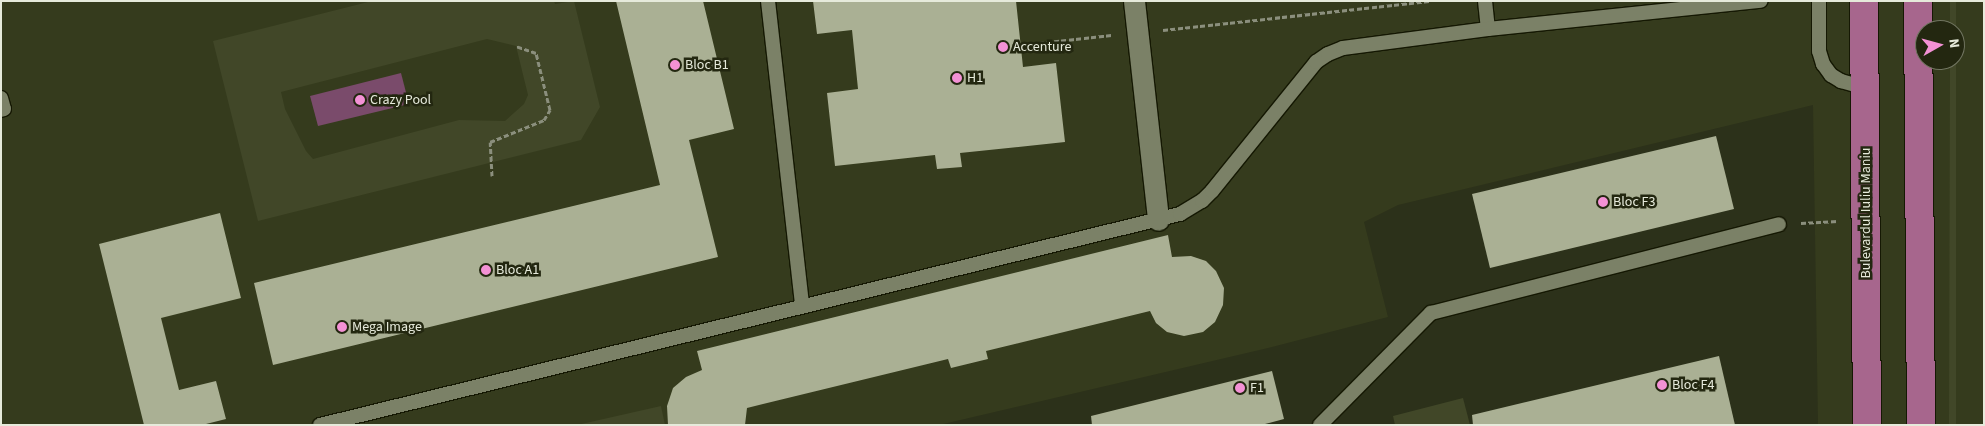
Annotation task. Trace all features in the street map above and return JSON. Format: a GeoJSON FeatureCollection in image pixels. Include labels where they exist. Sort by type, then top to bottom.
{"type":"FeatureCollection","features":[{"type":"Feature","properties":{"kind":"main road","name":"Bulevardul Iuliu Maniu"},"geometry":{"type":"LineString","coordinates":[[1864,1],[1867,425]]}},
{"type":"Feature","properties":{"kind":"main road"},"geometry":{"type":"LineString","coordinates":[[1918,1],[1921,425]]}},
{"type":"Feature","properties":{"kind":"street"},"geometry":{"type":"LineString","coordinates":[[1134,1],[1158,220]]}},
{"type":"Feature","properties":{"kind":"lane"},"geometry":{"type":"LineString","coordinates":[[768,1],[802,306]]}},
{"type":"Feature","properties":{"kind":"lane"},"geometry":{"type":"LineString","coordinates":[[1485,1],[1488,30]]}},
{"type":"Feature","properties":{"kind":"lane"},"geometry":{"type":"LineString","coordinates":[[320,425],[1180,214],[1202,201],[1316,62],[1328,54],[1360,44],[1761,1]]}},
{"type":"Feature","properties":{"kind":"lane"},"geometry":{"type":"LineString","coordinates":[[1819,1],[1819,51],[1823,64],[1831,75],[1841,81],[1865,88]]}},
{"type":"Feature","properties":{"kind":"lane"},"geometry":{"type":"LineString","coordinates":[[1,98],[4,109],[1,110]]}},
{"type":"Feature","properties":{"kind":"lane"},"geometry":{"type":"LineString","coordinates":[[1320,425],[1431,313],[1779,224]]}},
{"type":"Feature","properties":{"kind":"path"},"geometry":{"type":"LineString","coordinates":[[1039,43],[1431,1]]}},
{"type":"Feature","properties":{"kind":"path"},"geometry":{"type":"LineString","coordinates":[[492,176],[490,142],[544,120],[550,110],[536,53],[516,46]]}},
{"type":"Feature","properties":{"kind":"path"},"geometry":{"type":"LineString","coordinates":[[1779,224],[1866,220]]}},
{"type":"Feature","properties":{"kind":"shaded area"},"geometry":{"type":"Polygon","coordinates":[[[1,1],[1984,1],[1984,425],[1818,425],[1813,105],[1398,205],[1364,222],[1388,317],[1268,348],[939,425],[1,425],[1,1]]]}},
{"type":"Feature","properties":{"kind":"shaded area"},"geometry":{"type":"Polygon","coordinates":[[[372,1],[554,1],[555,4],[574,1],[600,107],[581,140],[258,221],[213,41],[372,1]],[[487,39],[281,92],[285,109],[306,151],[313,159],[459,120],[505,121],[524,104],[528,95],[516,46],[487,39]]]}},
{"type":"Feature","properties":{"kind":"shaded area"},"geometry":{"type":"Polygon","coordinates":[[[1950,1],[1956,1],[1956,20],[1950,20],[1950,1]]]}},
{"type":"Feature","properties":{"kind":"shaded area"},"geometry":{"type":"Polygon","coordinates":[[[1950,70],[1956,70],[1956,425],[1949,425],[1950,70]]]}},
{"type":"Feature","properties":{"kind":"shaded area","name":"Crazy Pool"},"geometry":{"type":"Polygon","coordinates":[[[401,73],[409,104],[318,126],[310,96],[401,73]]]}},
{"type":"Feature","properties":{"kind":"shaded area"},"geometry":{"type":"Polygon","coordinates":[[[1463,398],[1470,425],[1395,425],[1393,416],[1463,398]]]}},
{"type":"Feature","properties":{"kind":"shaded area"},"geometry":{"type":"Polygon","coordinates":[[[661,406],[665,425],[577,425],[661,406]]]}},
{"type":"Feature","properties":{"kind":"building","name":"Bloc A1"},"geometry":{"type":"Polygon","coordinates":[[[616,1],[703,1],[734,129],[689,140],[718,257],[273,365],[254,283],[660,185],[616,1]]]}},
{"type":"Feature","properties":{"kind":"building","name":"H1"},"geometry":{"type":"Polygon","coordinates":[[[813,1],[1016,1],[1023,67],[1056,63],[1065,142],[960,153],[962,167],[937,169],[935,155],[835,166],[827,93],[858,89],[852,30],[817,34],[813,1]]]}},
{"type":"Feature","properties":{"kind":"building","name":"Bloc F3"},"geometry":{"type":"Polygon","coordinates":[[[1716,136],[1734,209],[1490,268],[1472,194],[1716,136]]]}},
{"type":"Feature","properties":{"kind":"building"},"geometry":{"type":"Polygon","coordinates":[[[220,213],[241,298],[161,318],[179,390],[216,381],[226,419],[202,425],[144,425],[99,244],[220,213]]]}},
{"type":"Feature","properties":{"kind":"building"},"geometry":{"type":"Polygon","coordinates":[[[1168,235],[1172,257],[1191,256],[1206,261],[1216,271],[1224,288],[1223,305],[1215,322],[1203,332],[1184,336],[1167,332],[1156,323],[1150,311],[986,351],[988,359],[951,368],[948,359],[747,408],[745,425],[668,425],[667,406],[673,388],[686,377],[702,370],[697,351],[1168,235]]]}},
{"type":"Feature","properties":{"kind":"building","name":"Bloc F4"},"geometry":{"type":"Polygon","coordinates":[[[1719,356],[1735,425],[1473,425],[1472,415],[1719,356]]]}},
{"type":"Feature","properties":{"kind":"building","name":"F1"},"geometry":{"type":"Polygon","coordinates":[[[1272,371],[1284,419],[1261,425],[1092,425],[1091,416],[1272,371]]]}},
{"type":"Feature","properties":{"kind":"place","name":"Accenture"},"geometry":{"type":"Point","coordinates":[1003,47]}},
{"type":"Feature","properties":{"kind":"place","name":"Bloc B1"},"geometry":{"type":"Point","coordinates":[675,65]}},
{"type":"Feature","properties":{"kind":"place","name":"H1"},"geometry":{"type":"Point","coordinates":[957,78]}},
{"type":"Feature","properties":{"kind":"place","name":"Crazy Pool"},"geometry":{"type":"Point","coordinates":[360,100]}},
{"type":"Feature","properties":{"kind":"place","name":"Bloc F3"},"geometry":{"type":"Point","coordinates":[1603,202]}},
{"type":"Feature","properties":{"kind":"place","name":"Bloc A1"},"geometry":{"type":"Point","coordinates":[486,270]}},
{"type":"Feature","properties":{"kind":"place","name":"Mega Image"},"geometry":{"type":"Point","coordinates":[342,327]}},
{"type":"Feature","properties":{"kind":"place","name":"Bloc F4"},"geometry":{"type":"Point","coordinates":[1662,385]}},
{"type":"Feature","properties":{"kind":"place","name":"F1"},"geometry":{"type":"Point","coordinates":[1240,388]}}]}
